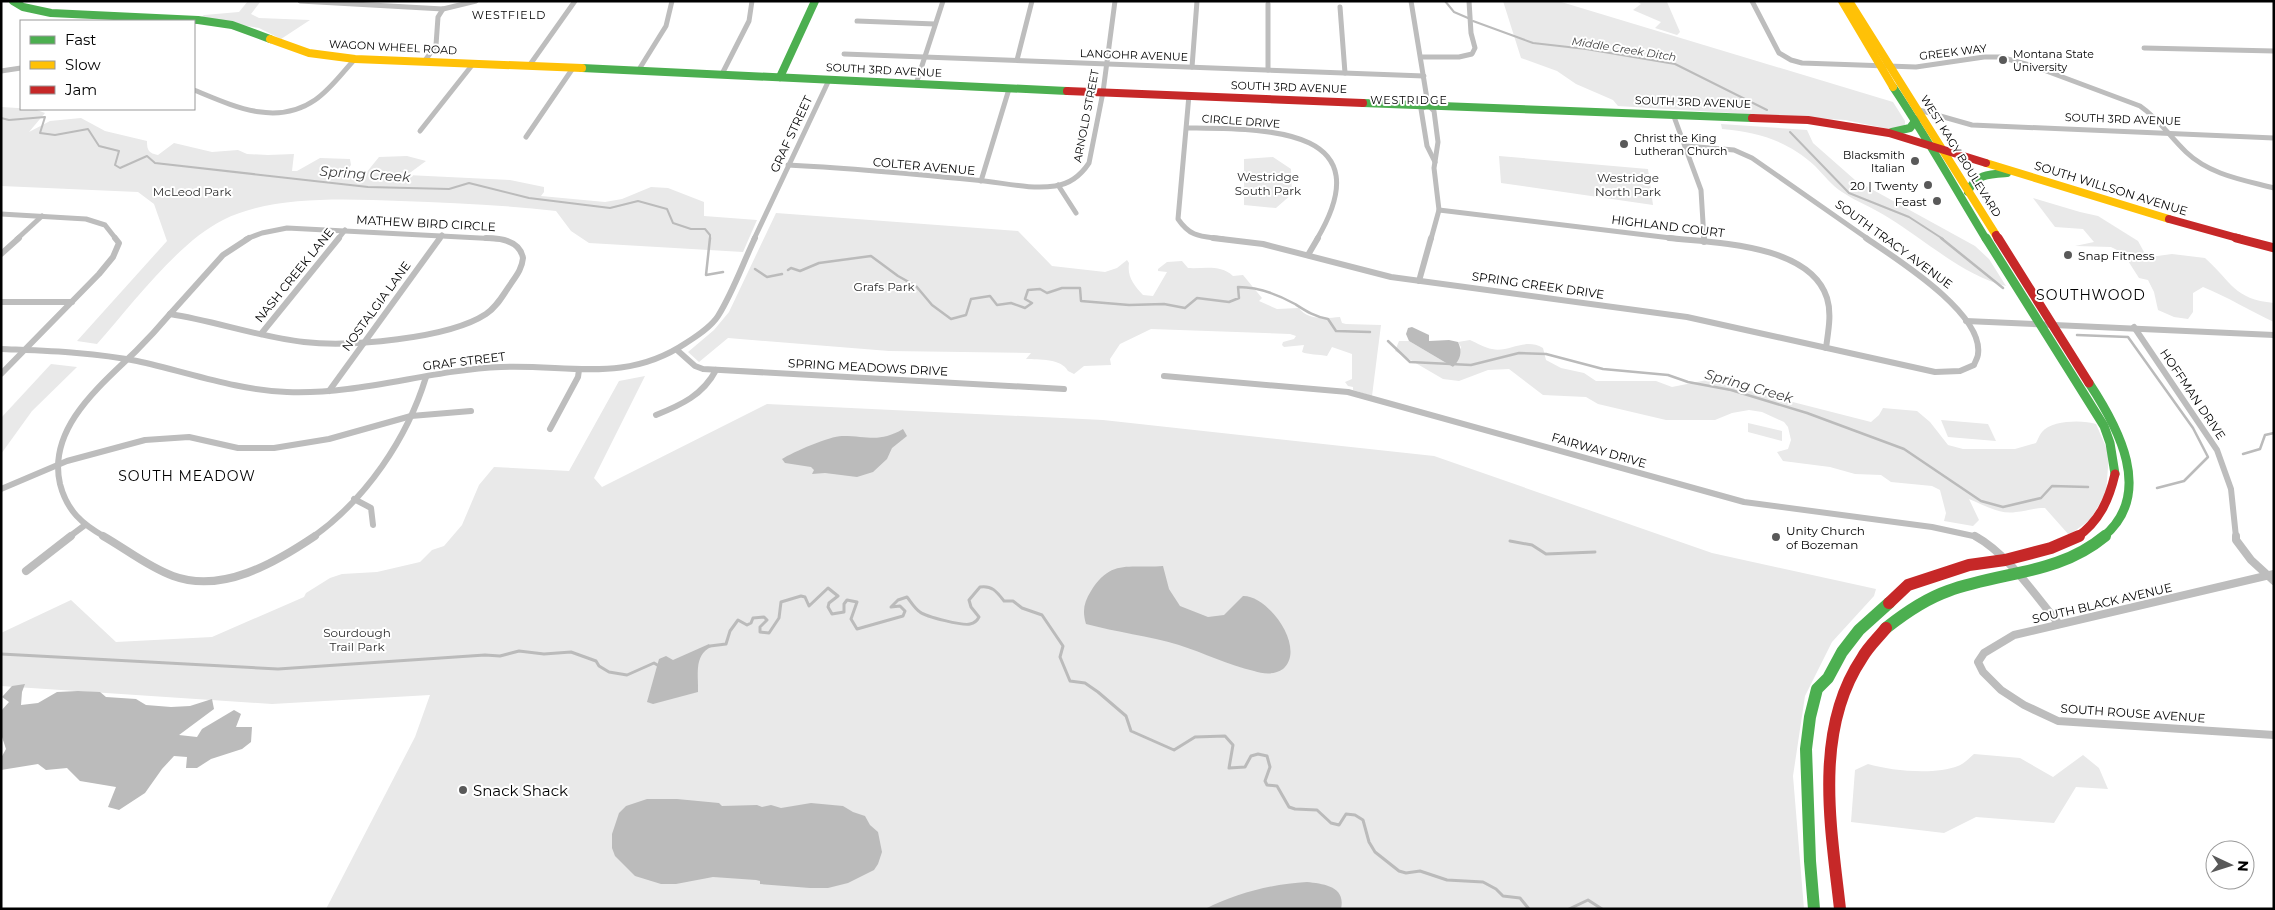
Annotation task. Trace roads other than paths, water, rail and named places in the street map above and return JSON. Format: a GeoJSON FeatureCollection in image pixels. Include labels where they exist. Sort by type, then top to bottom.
{"type":"FeatureCollection","features":[{"type":"Feature","properties":{"kind":"main road","name":"WAGON WHEEL ROAD"},"geometry":{"type":"LineString","coordinates":[[13,1],[36,11],[51,14],[198,20],[232,24],[309,52],[354,59],[722,74],[782,72]]}},
{"type":"Feature","properties":{"kind":"main road"},"geometry":{"type":"LineString","coordinates":[[782,72],[815,1]]}},
{"type":"Feature","properties":{"kind":"main road","name":"WEST KAGY BOULEVARD"},"geometry":{"type":"LineString","coordinates":[[1840,909],[1833,828],[1830,745],[1835,714],[1846,684],[1858,660],[1876,639],[1922,602],[1979,581],[2060,563],[2079,556],[2095,546],[2115,527],[2124,511],[2130,486],[2130,468],[2125,447],[2115,424],[1968,192],[1943,149],[1879,66],[1842,1]]}},
{"type":"Feature","properties":{"kind":"main road","name":"WEST KAGY BOULEVARD"},"geometry":{"type":"LineString","coordinates":[[1814,909],[1806,758],[1810,717],[1817,689],[1828,678],[1842,652],[1859,630],[1908,585],[1969,564],[2004,560],[2051,548],[2074,539],[2090,528],[2110,496],[2115,472],[2110,443],[2104,426],[1945,173],[1891,66],[1849,1]]}},
{"type":"Feature","properties":{"kind":"main road","name":"SOUTH 3RD AVENUE"},"geometry":{"type":"LineString","coordinates":[[782,72],[798,78],[829,80],[1808,120],[1883,132],[1943,149]]}},
{"type":"Feature","properties":{"kind":"main road"},"geometry":{"type":"LineString","coordinates":[[1883,132],[1906,130],[1914,125],[1917,115]]}},
{"type":"Feature","properties":{"kind":"main road","name":"SOUTH WILLSON AVENUE"},"geometry":{"type":"LineString","coordinates":[[1943,149],[2212,232],[2274,248]]}},
{"type":"Feature","properties":{"kind":"main road"},"geometry":{"type":"LineString","coordinates":[[1968,192],[1970,184],[1982,175],[1997,172],[2027,175]]}},
{"type":"Feature","properties":{"kind":"street"},"geometry":{"type":"LineString","coordinates":[[300,1],[443,8],[476,1]]}},
{"type":"Feature","properties":{"kind":"street"},"geometry":{"type":"LineString","coordinates":[[528,66],[575,1]]}},
{"type":"Feature","properties":{"kind":"street"},"geometry":{"type":"LineString","coordinates":[[638,71],[666,26],[672,1]]}},
{"type":"Feature","properties":{"kind":"street"},"geometry":{"type":"LineString","coordinates":[[722,74],[749,21],[752,1]]}},
{"type":"Feature","properties":{"kind":"street"},"geometry":{"type":"LineString","coordinates":[[916,84],[942,1]]}},
{"type":"Feature","properties":{"kind":"street"},"geometry":{"type":"LineString","coordinates":[[1017,60],[1032,1]]}},
{"type":"Feature","properties":{"kind":"street","name":"ARNOLD STREET"},"geometry":{"type":"LineString","coordinates":[[1058,185],[1077,178],[1085,172],[1089,163],[1103,92],[1116,1]]}},
{"type":"Feature","properties":{"kind":"street"},"geometry":{"type":"LineString","coordinates":[[1192,67],[1197,1]]}},
{"type":"Feature","properties":{"kind":"street"},"geometry":{"type":"LineString","coordinates":[[1411,1],[1428,105],[1434,111],[1438,142],[1435,162],[1439,210],[1419,281]]}},
{"type":"Feature","properties":{"kind":"street"},"geometry":{"type":"LineString","coordinates":[[1421,57],[1459,58],[1472,54],[1475,48],[1471,33],[1469,1]]}},
{"type":"Feature","properties":{"kind":"street","name":"GREEK WAY"},"geometry":{"type":"LineString","coordinates":[[1752,1],[1780,53],[1785,57],[1802,63],[1879,66],[1926,66],[1984,57],[2019,61],[2140,106],[2156,117],[2187,153],[2199,162],[2226,174],[2274,188]]}},
{"type":"Feature","properties":{"kind":"street"},"geometry":{"type":"LineString","coordinates":[[1268,4],[1268,70]]}},
{"type":"Feature","properties":{"kind":"street"},"geometry":{"type":"LineString","coordinates":[[1340,7],[1345,73]]}},
{"type":"Feature","properties":{"kind":"street"},"geometry":{"type":"LineString","coordinates":[[424,62],[436,45],[438,17],[443,8]]}},
{"type":"Feature","properties":{"kind":"street"},"geometry":{"type":"LineString","coordinates":[[857,21],[935,24]]}},
{"type":"Feature","properties":{"kind":"street"},"geometry":{"type":"LineString","coordinates":[[2144,48],[2274,51]]}},
{"type":"Feature","properties":{"kind":"street","name":"LANGOHR AVENUE"},"geometry":{"type":"LineString","coordinates":[[844,54],[1424,76]]}},
{"type":"Feature","properties":{"kind":"street"},"geometry":{"type":"LineString","coordinates":[[195,90],[247,111],[268,115],[281,114],[294,111],[314,101],[354,59]]}},
{"type":"Feature","properties":{"kind":"street"},"geometry":{"type":"LineString","coordinates":[[420,130],[473,64]]}},
{"type":"Feature","properties":{"kind":"street"},"geometry":{"type":"LineString","coordinates":[[1,72],[20,68]]}},
{"type":"Feature","properties":{"kind":"street"},"geometry":{"type":"LineString","coordinates":[[526,137],[573,68]]}},
{"type":"Feature","properties":{"kind":"street","name":"GRAF STREET"},"geometry":{"type":"LineString","coordinates":[[1,349],[56,351],[129,360],[257,390],[298,392],[329,391],[510,366],[579,370],[628,368],[650,362],[677,350],[701,334],[718,318],[829,80]]}},
{"type":"Feature","properties":{"kind":"street"},"geometry":{"type":"LineString","coordinates":[[981,181],[1009,88]]}},
{"type":"Feature","properties":{"kind":"street","name":"SPRING CREEK DRIVE"},"geometry":{"type":"LineString","coordinates":[[1189,95],[1188,128],[1178,219],[1185,229],[1193,235],[1243,240],[1419,281],[1678,316],[1935,372],[1955,372],[1970,367],[1979,357],[1977,341],[1966,321]]}},
{"type":"Feature","properties":{"kind":"street"},"geometry":{"type":"LineString","coordinates":[[1428,105],[1421,109],[1426,146],[1435,162]]}},
{"type":"Feature","properties":{"kind":"street"},"geometry":{"type":"LineString","coordinates":[[1673,114],[1701,190],[1704,242]]}},
{"type":"Feature","properties":{"kind":"street","name":"SOUTH 3RD AVENUE"},"geometry":{"type":"LineString","coordinates":[[1917,115],[1972,125],[2274,138]]}},
{"type":"Feature","properties":{"kind":"street","name":"CIRCLE DRIVE"},"geometry":{"type":"LineString","coordinates":[[1188,128],[1251,130],[1294,136],[1321,148],[1329,156],[1335,165],[1337,194],[1328,217],[1308,255]]}},
{"type":"Feature","properties":{"kind":"street","name":"SOUTH TRACY AVENUE"},"geometry":{"type":"LineString","coordinates":[[1686,146],[1734,150],[1752,158],[1938,288],[1958,307],[1966,321]]}},
{"type":"Feature","properties":{"kind":"street","name":"COLTER AVENUE"},"geometry":{"type":"LineString","coordinates":[[788,166],[1036,187],[1058,185]]}},
{"type":"Feature","properties":{"kind":"street"},"geometry":{"type":"LineString","coordinates":[[1058,185],[1076,213]]}},
{"type":"Feature","properties":{"kind":"street","name":"HIGHLAND COURT"},"geometry":{"type":"LineString","coordinates":[[1439,210],[1704,242],[1769,252],[1784,257],[1809,273],[1821,286],[1827,301],[1829,320],[1826,348]]}},
{"type":"Feature","properties":{"kind":"street"},"geometry":{"type":"LineString","coordinates":[[1,214],[86,219],[105,225],[119,243],[113,258],[1,374]]}},
{"type":"Feature","properties":{"kind":"street"},"geometry":{"type":"LineString","coordinates":[[1,254],[42,216]]}},
{"type":"Feature","properties":{"kind":"street","name":"MATHEW BIRD CIRCLE"},"geometry":{"type":"LineString","coordinates":[[58,463],[60,446],[73,420],[95,392],[129,360],[170,314],[225,254],[245,240],[270,231],[287,228],[495,238],[506,240],[516,246],[523,256],[522,263],[503,297],[493,308],[480,318],[455,328],[365,341],[308,343],[170,314]]}},
{"type":"Feature","properties":{"kind":"street","name":"NASH CREEK LANE"},"geometry":{"type":"LineString","coordinates":[[261,334],[345,230]]}},
{"type":"Feature","properties":{"kind":"street","name":"NOSTALGIA LANE"},"geometry":{"type":"LineString","coordinates":[[329,391],[442,235]]}},
{"type":"Feature","properties":{"kind":"street"},"geometry":{"type":"LineString","coordinates":[[1,302],[72,302]]}},
{"type":"Feature","properties":{"kind":"street"},"geometry":{"type":"LineString","coordinates":[[1966,321],[2134,327],[2274,335]]}},
{"type":"Feature","properties":{"kind":"street","name":"HOFFMAN DRIVE"},"geometry":{"type":"LineString","coordinates":[[2134,327],[2217,450],[2231,489],[2236,540],[2251,560],[2272,577]]}},
{"type":"Feature","properties":{"kind":"street","name":"SPRING MEADOWS DRIVE"},"geometry":{"type":"LineString","coordinates":[[677,350],[695,366],[703,369],[1064,388]]}},
{"type":"Feature","properties":{"kind":"street"},"geometry":{"type":"LineString","coordinates":[[550,429],[578,377],[579,370]]}},
{"type":"Feature","properties":{"kind":"street"},"geometry":{"type":"LineString","coordinates":[[656,415],[700,395],[711,382],[716,370]]}},
{"type":"Feature","properties":{"kind":"street","name":"FAIRWAY DRIVE"},"geometry":{"type":"LineString","coordinates":[[1164,376],[1348,392],[1744,502],[1956,531],[1976,536],[1990,545],[2004,560],[2058,624]]}},
{"type":"Feature","properties":{"kind":"street"},"geometry":{"type":"LineString","coordinates":[[58,463],[59,482],[68,505],[85,525],[162,572],[192,581],[222,579],[260,568],[282,558],[306,542],[354,499],[391,453],[413,416],[426,377]]}},
{"type":"Feature","properties":{"kind":"street"},"geometry":{"type":"LineString","coordinates":[[1,489],[23,477],[58,463],[136,441],[166,437],[190,437],[229,447],[260,449],[301,445],[413,416],[471,411]]}},
{"type":"Feature","properties":{"kind":"street"},"geometry":{"type":"LineString","coordinates":[[354,499],[371,508],[373,514],[372,525]]}},
{"type":"Feature","properties":{"kind":"street"},"geometry":{"type":"LineString","coordinates":[[26,572],[85,525]]}},
{"type":"Feature","properties":{"kind":"street","name":"SOUTH BLACK AVENUE"},"geometry":{"type":"LineString","coordinates":[[1999,688],[1982,671],[1978,662],[1984,653],[2014,635],[2272,577]]}},
{"type":"Feature","properties":{"kind":"street","name":"SOUTH ROUSE AVENUE"},"geometry":{"type":"LineString","coordinates":[[1999,688],[2033,710],[2058,721],[2274,735]]}},
{"type":"Feature","properties":{"kind":"waterway","name":"Middle Creek Ditch"},"geometry":{"type":"LineString","coordinates":[[1445,1],[1454,12],[1468,18]]}},
{"type":"Feature","properties":{"kind":"waterway","name":"Middle Creek Ditch"},"geometry":{"type":"LineString","coordinates":[[1473,21],[1533,43],[1586,49],[1675,64],[1767,110]]}},
{"type":"Feature","properties":{"kind":"waterway","name":"Spring Creek"},"geometry":{"type":"LineString","coordinates":[[1,118],[9,120],[45,117],[40,133],[55,135],[88,129],[99,146],[119,151],[115,165],[120,168],[147,156],[155,163],[368,187],[449,189],[469,183],[529,198],[610,208],[638,201],[667,209],[673,223],[691,229],[705,229],[710,238]]}},
{"type":"Feature","properties":{"kind":"waterway"},"geometry":{"type":"LineString","coordinates":[[1790,132],[1849,193],[1909,217],[1943,239]]}},
{"type":"Feature","properties":{"kind":"waterway","name":"Spring Creek"},"geometry":{"type":"LineString","coordinates":[[710,238],[706,275],[723,272]]}},
{"type":"Feature","properties":{"kind":"waterway"},"geometry":{"type":"LineString","coordinates":[[1941,238],[2003,288]]}},
{"type":"Feature","properties":{"kind":"waterway","name":"Spring Creek"},"geometry":{"type":"LineString","coordinates":[[788,270],[791,268],[800,271],[819,263],[871,256],[898,276],[916,286],[932,305],[951,319],[966,315],[971,299],[990,296],[997,305],[1011,303],[1025,308],[1032,303],[1025,299],[1028,290],[1040,289],[1047,293],[1062,288],[1080,288],[1081,301],[1129,305],[1164,304],[1185,308],[1197,298],[1229,302],[1239,298],[1238,287],[1246,287],[1281,297],[1319,317],[1328,319],[1336,331],[1370,332]]}},
{"type":"Feature","properties":{"kind":"waterway","name":"Spring Creek"},"geometry":{"type":"LineString","coordinates":[[755,269],[767,277],[782,274]]}},
{"type":"Feature","properties":{"kind":"waterway"},"geometry":{"type":"LineString","coordinates":[[2077,335],[2128,337],[2193,428],[2208,457],[2184,481],[2157,488]]}},
{"type":"Feature","properties":{"kind":"waterway","name":"Spring Creek"},"geometry":{"type":"LineString","coordinates":[[1388,341],[1410,362],[1471,365],[1519,353],[1546,354],[1603,369],[1668,375],[1688,382],[1731,390],[1807,413],[1904,449],[1981,501],[2003,507],[2041,498],[2052,486],[2088,487]]}},
{"type":"Feature","properties":{"kind":"waterway","name":"Spring Creek"},"geometry":{"type":"LineString","coordinates":[[2243,454],[2260,449],[2265,435],[2274,433]]}},
{"type":"Feature","properties":{"kind":"waterway"},"geometry":{"type":"LineString","coordinates":[[1510,541],[1532,545],[1546,554],[1595,552]]}},
{"type":"Feature","properties":{"kind":"waterway"},"geometry":{"type":"LineString","coordinates":[[710,646],[726,644],[730,631],[738,620],[747,625],[751,623],[753,618],[764,617],[767,620],[760,627],[760,632],[769,633],[779,618],[781,602],[801,596],[805,597],[809,606],[828,588],[838,596],[829,603],[828,607],[832,614],[844,612],[844,604],[847,600],[857,602],[851,619],[857,629],[903,616],[905,611],[900,606],[891,607],[898,600],[907,597],[916,609],[924,614],[937,619],[970,624],[976,622],[979,617],[971,607],[969,600],[980,587],[988,587],[996,592],[1004,601],[1013,601],[1022,608],[1042,615],[1063,646],[1060,657],[1070,681],[1085,683],[1098,692],[1126,716],[1131,731],[1174,750],[1195,737],[1225,736],[1233,745],[1229,768],[1245,767],[1251,756],[1258,754],[1267,756],[1270,767],[1265,781],[1267,785],[1277,786],[1289,807],[1317,810],[1331,823],[1339,825],[1346,814],[1355,815],[1363,820],[1369,842],[1375,852],[1399,871],[1406,873],[1420,871],[1447,880],[1483,882],[1496,889],[1503,896],[1520,898],[1529,909]]}},
{"type":"Feature","properties":{"kind":"waterway"},"geometry":{"type":"LineString","coordinates":[[1,654],[278,669],[485,655],[500,656],[519,651],[544,654],[571,652],[596,661],[599,666],[609,672],[627,675],[654,663],[659,666]]}},
{"type":"Feature","properties":{"kind":"waterway"},"geometry":{"type":"LineString","coordinates":[[1569,909],[1588,900],[1602,909]]}},
{"type":"Feature","properties":{"kind":"place","name":"Montana State University"},"geometry":{"type":"Point","coordinates":[2003,60]}},
{"type":"Feature","properties":{"kind":"place","name":"Christ the King Lutheran Church"},"geometry":{"type":"Point","coordinates":[1624,144]}},
{"type":"Feature","properties":{"kind":"place","name":"Blacksmith Italian"},"geometry":{"type":"Point","coordinates":[1915,161]}},
{"type":"Feature","properties":{"kind":"place","name":"20 | Twenty"},"geometry":{"type":"Point","coordinates":[1928,185]}},
{"type":"Feature","properties":{"kind":"place","name":"Feast"},"geometry":{"type":"Point","coordinates":[1937,201]}},
{"type":"Feature","properties":{"kind":"place","name":"Snap Fitness"},"geometry":{"type":"Point","coordinates":[2068,255]}},
{"type":"Feature","properties":{"kind":"place","name":"Unity Church of Bozeman"},"geometry":{"type":"Point","coordinates":[1776,537]}},
{"type":"Feature","properties":{"kind":"place","name":"Snack Shack"},"geometry":{"type":"Point","coordinates":[463,790]}},
{"type":"Feature","properties":{"kind":"district","name":"WESTFIELD"},"geometry":{"type":"Point","coordinates":[509,15]}},
{"type":"Feature","properties":{"kind":"district","name":"WESTRIDGE"},"geometry":{"type":"Point","coordinates":[1409,100]}},
{"type":"Feature","properties":{"kind":"district","name":"SOUTHWOOD"},"geometry":{"type":"Point","coordinates":[2091,295]}},
{"type":"Feature","properties":{"kind":"district","name":"SOUTH MEADOW"},"geometry":{"type":"Point","coordinates":[187,476]}},
{"type":"Feature","properties":{"kind":"park label","name":"Westridge South Park"},"geometry":{"type":"Point","coordinates":[1268,183]}},
{"type":"Feature","properties":{"kind":"park label","name":"Westridge North Park"},"geometry":{"type":"Point","coordinates":[1628,184]}},
{"type":"Feature","properties":{"kind":"park label","name":"McLeod Park"},"geometry":{"type":"Point","coordinates":[192,191]}},
{"type":"Feature","properties":{"kind":"park label","name":"Grafs Park"},"geometry":{"type":"Point","coordinates":[884,286]}},
{"type":"Feature","properties":{"kind":"park label","name":"Sourdough Trail Park"},"geometry":{"type":"Point","coordinates":[357,639]}}]}
